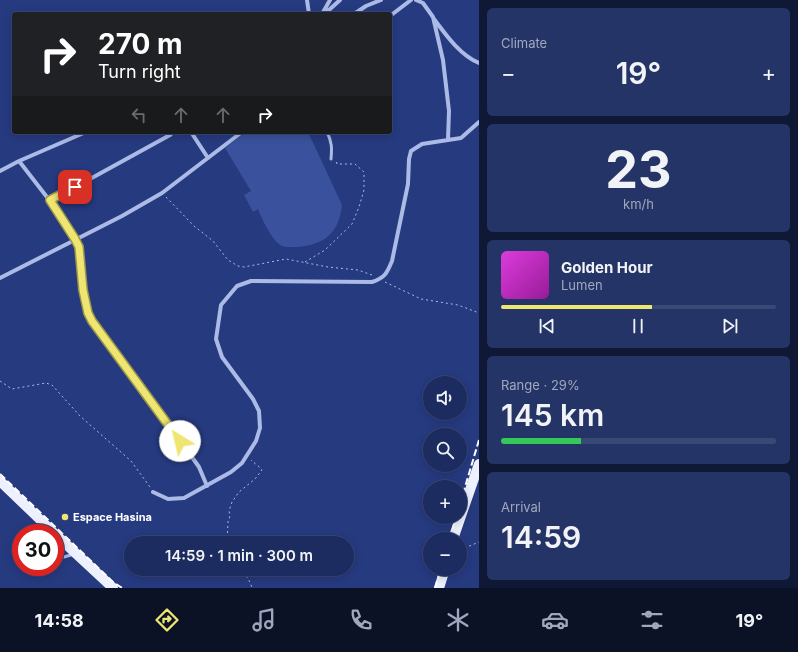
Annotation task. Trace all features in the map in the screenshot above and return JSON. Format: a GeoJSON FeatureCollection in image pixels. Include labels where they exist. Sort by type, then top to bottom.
{"type":"FeatureCollection","features":[{"type":"Feature","properties":{"kind":"main road"},"geometry":{"type":"LineString","coordinates":[[456,532],[479,464]]}},
{"type":"Feature","properties":{"kind":"main road"},"geometry":{"type":"LineString","coordinates":[[0,481],[44,524]]}},
{"type":"Feature","properties":{"kind":"main road"},"geometry":{"type":"LineString","coordinates":[[64,543],[113,588]]}},
{"type":"Feature","properties":{"kind":"main road"},"geometry":{"type":"LineString","coordinates":[[439,588],[443,576]]}},
{"type":"Feature","properties":{"kind":"street"},"geometry":{"type":"LineString","coordinates":[[307,0],[310,12]]}},
{"type":"Feature","properties":{"kind":"street"},"geometry":{"type":"LineString","coordinates":[[324,12],[330,0]]}},
{"type":"Feature","properties":{"kind":"street"},"geometry":{"type":"LineString","coordinates":[[326,12],[340,0]]}},
{"type":"Feature","properties":{"kind":"street"},"geometry":{"type":"LineString","coordinates":[[357,12],[366,6],[381,0]]}},
{"type":"Feature","properties":{"kind":"street"},"geometry":{"type":"LineString","coordinates":[[392,14],[411,0]]}},
{"type":"Feature","properties":{"kind":"street"},"geometry":{"type":"LineString","coordinates":[[416,0],[423,3],[461,51],[479,63]]}},
{"type":"Feature","properties":{"kind":"street"},"geometry":{"type":"LineString","coordinates":[[433,17],[444,67],[449,111],[448,140]]}},
{"type":"Feature","properties":{"kind":"street"},"geometry":{"type":"LineString","coordinates":[[153,492],[168,499],[184,498],[231,472],[242,463],[256,441],[260,428],[259,412],[253,399],[222,357],[216,339],[221,305],[236,286],[251,281],[372,282],[381,280],[388,272],[392,261],[408,184],[409,159],[411,151],[422,144],[461,138],[479,122]]}},
{"type":"Feature","properties":{"kind":"street"},"geometry":{"type":"LineString","coordinates":[[0,170],[80,134]]}},
{"type":"Feature","properties":{"kind":"street"},"geometry":{"type":"LineString","coordinates":[[50,200],[170,136],[171,134]]}},
{"type":"Feature","properties":{"kind":"street"},"geometry":{"type":"LineString","coordinates":[[192,134],[208,158]]}},
{"type":"Feature","properties":{"kind":"street"},"geometry":{"type":"LineString","coordinates":[[0,278],[122,216],[162,193],[239,134]]}},
{"type":"Feature","properties":{"kind":"street"},"geometry":{"type":"LineString","coordinates":[[19,161],[50,200],[79,247],[83,290],[88,313],[92,321],[199,467],[207,486]]}},
{"type":"Feature","properties":{"kind":"lane"},"geometry":{"type":"LineString","coordinates":[[327,134],[331,141],[331,159]]}},
{"type":"Feature","properties":{"kind":"lane"},"geometry":{"type":"LineString","coordinates":[[64,557],[76,554]]}},
{"type":"Feature","properties":{"kind":"path"},"geometry":{"type":"LineString","coordinates":[[304,262],[325,250],[352,224],[364,190],[364,172],[355,164],[337,164],[332,149]]}},
{"type":"Feature","properties":{"kind":"path"},"geometry":{"type":"LineString","coordinates":[[162,193],[194,226],[213,241],[228,260],[238,266],[244,267],[286,259],[328,267],[358,270],[421,298],[458,305],[479,313]]}},
{"type":"Feature","properties":{"kind":"path"},"geometry":{"type":"LineString","coordinates":[[0,381],[12,389],[46,383],[52,385],[80,416],[131,461],[153,492]]}},
{"type":"Feature","properties":{"kind":"path"},"geometry":{"type":"LineString","coordinates":[[227,536],[230,516],[229,510],[232,502],[239,492],[255,479],[262,470],[251,460],[248,454]]}},
{"type":"Feature","properties":{"kind":"path"},"geometry":{"type":"LineString","coordinates":[[467,547],[479,542]]}},
{"type":"Feature","properties":{"kind":"path"},"geometry":{"type":"LineString","coordinates":[[246,576],[250,581],[252,588]]}},
{"type":"Feature","properties":{"kind":"shaded area"},"geometry":{"type":"Polygon","coordinates":[[[243,134],[309,134],[342,205],[338,223],[334,230],[328,236],[315,244],[287,247],[279,244],[264,223],[258,209],[253,212],[244,195],[251,191],[225,148],[243,134]]]}},
{"type":"Feature","properties":{"kind":"railway"},"geometry":{"type":"LineString","coordinates":[[467,480],[479,440]]}},
{"type":"Feature","properties":{"kind":"railway"},"geometry":{"type":"LineString","coordinates":[[0,474],[113,582],[122,588]]}},
{"type":"Feature","properties":{"kind":"railway"},"geometry":{"type":"LineString","coordinates":[[452,532],[454,524]]}},
{"type":"Feature","properties":{"kind":"railway"},"geometry":{"type":"LineString","coordinates":[[435,588],[439,576]]}},
{"type":"Feature","properties":{"kind":"place","name":"Espace Hasina"},"geometry":{"type":"Point","coordinates":[65,517]}},
{"type":"Feature","properties":{"kind":"route"},"geometry":{"type":"LineString","coordinates":[[75,187],[50,200],[79,247],[83,290],[88,313],[92,321],[180,441]]}}]}
